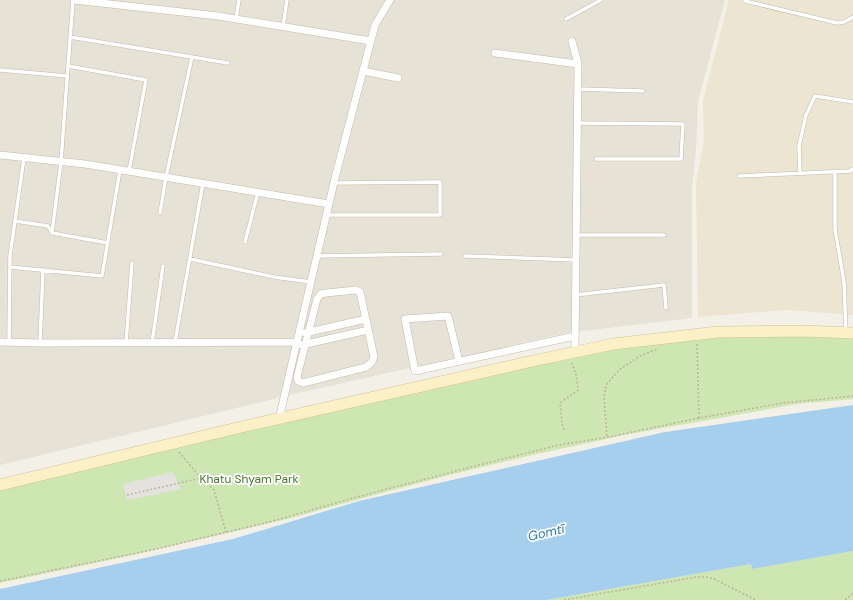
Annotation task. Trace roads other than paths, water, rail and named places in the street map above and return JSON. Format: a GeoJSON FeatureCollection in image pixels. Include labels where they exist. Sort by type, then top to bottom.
{"type":"FeatureCollection","features":[{"type":"Feature","properties":{"kind":"street"},"geometry":{"type":"LineString","coordinates":[[74,0],[141,4],[371,41]]}},
{"type":"Feature","properties":{"kind":"street"},"geometry":{"type":"LineString","coordinates":[[279,419],[326,215],[363,71],[376,25],[390,0]]}},
{"type":"Feature","properties":{"kind":"street"},"geometry":{"type":"LineString","coordinates":[[572,41],[578,64],[575,336],[572,353]]}},
{"type":"Feature","properties":{"kind":"street"},"geometry":{"type":"LineString","coordinates":[[495,53],[578,64]]}},
{"type":"Feature","properties":{"kind":"street"},"geometry":{"type":"LineString","coordinates":[[363,71],[398,78]]}},
{"type":"Feature","properties":{"kind":"street"},"geometry":{"type":"LineString","coordinates":[[0,155],[85,164],[329,204]]}},
{"type":"Feature","properties":{"kind":"street"},"geometry":{"type":"LineString","coordinates":[[356,290],[360,292],[366,319],[374,357],[372,362],[366,367],[303,383],[298,381],[297,377],[317,299],[321,294],[356,290]]}},
{"type":"Feature","properties":{"kind":"street"},"geometry":{"type":"LineString","coordinates":[[459,361],[448,316],[405,318],[415,370],[459,361],[575,336]]}},
{"type":"Feature","properties":{"kind":"street"},"geometry":{"type":"LineString","coordinates":[[298,334],[366,319]]}},
{"type":"Feature","properties":{"kind":"street"},"geometry":{"type":"LineString","coordinates":[[0,342],[175,342],[296,345],[368,330]]}},
{"type":"Feature","properties":{"kind":"street"},"geometry":{"type":"LineString","coordinates":[[0,485],[279,419],[614,344],[718,332],[850,332]]}},
{"type":"Feature","properties":{"kind":"lane"},"geometry":{"type":"LineString","coordinates":[[52,233],[61,162],[74,0]]}},
{"type":"Feature","properties":{"kind":"lane"},"geometry":{"type":"LineString","coordinates":[[236,19],[239,0]]}},
{"type":"Feature","properties":{"kind":"lane"},"geometry":{"type":"LineString","coordinates":[[283,27],[287,0]]}},
{"type":"Feature","properties":{"kind":"lane"},"geometry":{"type":"LineString","coordinates":[[566,19],[601,0]]}},
{"type":"Feature","properties":{"kind":"lane"},"geometry":{"type":"LineString","coordinates":[[745,1],[837,23],[844,22],[853,17]]}},
{"type":"Feature","properties":{"kind":"lane"},"geometry":{"type":"LineString","coordinates":[[70,36],[228,63]]}},
{"type":"Feature","properties":{"kind":"lane"},"geometry":{"type":"LineString","coordinates":[[160,213],[166,177],[192,57]]}},
{"type":"Feature","properties":{"kind":"lane"},"geometry":{"type":"LineString","coordinates":[[68,66],[146,80],[129,171]]}},
{"type":"Feature","properties":{"kind":"lane"},"geometry":{"type":"LineString","coordinates":[[0,70],[67,76]]}},
{"type":"Feature","properties":{"kind":"lane"},"geometry":{"type":"LineString","coordinates":[[578,90],[643,91]]}},
{"type":"Feature","properties":{"kind":"lane"},"geometry":{"type":"LineString","coordinates":[[800,173],[799,146],[806,115],[815,96],[853,102]]}},
{"type":"Feature","properties":{"kind":"lane"},"geometry":{"type":"LineString","coordinates":[[577,123],[683,124],[681,160],[596,159]]}},
{"type":"Feature","properties":{"kind":"lane"},"geometry":{"type":"LineString","coordinates":[[9,342],[10,256],[24,158]]}},
{"type":"Feature","properties":{"kind":"lane"},"geometry":{"type":"LineString","coordinates":[[739,176],[850,171],[853,169]]}},
{"type":"Feature","properties":{"kind":"lane"},"geometry":{"type":"LineString","coordinates":[[10,267],[102,276],[120,170]]}},
{"type":"Feature","properties":{"kind":"lane"},"geometry":{"type":"LineString","coordinates":[[835,171],[835,230],[844,282],[850,332]]}},
{"type":"Feature","properties":{"kind":"lane"},"geometry":{"type":"LineString","coordinates":[[326,215],[440,215],[440,182],[334,183]]}},
{"type":"Feature","properties":{"kind":"lane"},"geometry":{"type":"LineString","coordinates":[[175,342],[203,184]]}},
{"type":"Feature","properties":{"kind":"lane"},"geometry":{"type":"LineString","coordinates":[[244,242],[258,192]]}},
{"type":"Feature","properties":{"kind":"lane"},"geometry":{"type":"LineString","coordinates":[[15,221],[48,226],[52,233]]}},
{"type":"Feature","properties":{"kind":"lane"},"geometry":{"type":"LineString","coordinates":[[52,233],[108,243]]}},
{"type":"Feature","properties":{"kind":"lane"},"geometry":{"type":"LineString","coordinates":[[576,235],[664,236]]}},
{"type":"Feature","properties":{"kind":"lane"},"geometry":{"type":"LineString","coordinates":[[317,256],[441,254]]}},
{"type":"Feature","properties":{"kind":"lane"},"geometry":{"type":"LineString","coordinates":[[465,256],[576,260]]}},
{"type":"Feature","properties":{"kind":"lane"},"geometry":{"type":"LineString","coordinates":[[190,259],[274,277],[311,282]]}},
{"type":"Feature","properties":{"kind":"lane"},"geometry":{"type":"LineString","coordinates":[[126,343],[132,263]]}},
{"type":"Feature","properties":{"kind":"lane"},"geometry":{"type":"LineString","coordinates":[[152,343],[163,266]]}},
{"type":"Feature","properties":{"kind":"lane"},"geometry":{"type":"LineString","coordinates":[[40,343],[43,270]]}},
{"type":"Feature","properties":{"kind":"lane"},"geometry":{"type":"LineString","coordinates":[[575,295],[664,285],[666,308]]}},
{"type":"Feature","properties":{"kind":"water","name":"Gomtī"},"geometry":{"type":"Polygon","coordinates":[[[853,405],[853,551],[752,569],[751,564],[547,600],[0,600],[0,589],[233,539],[359,501],[665,432],[853,405]]]}},
{"type":"Feature","properties":{"kind":"park label","name":"Khatu Shyam Park"},"geometry":{"type":"Point","coordinates":[249,479]}}]}
